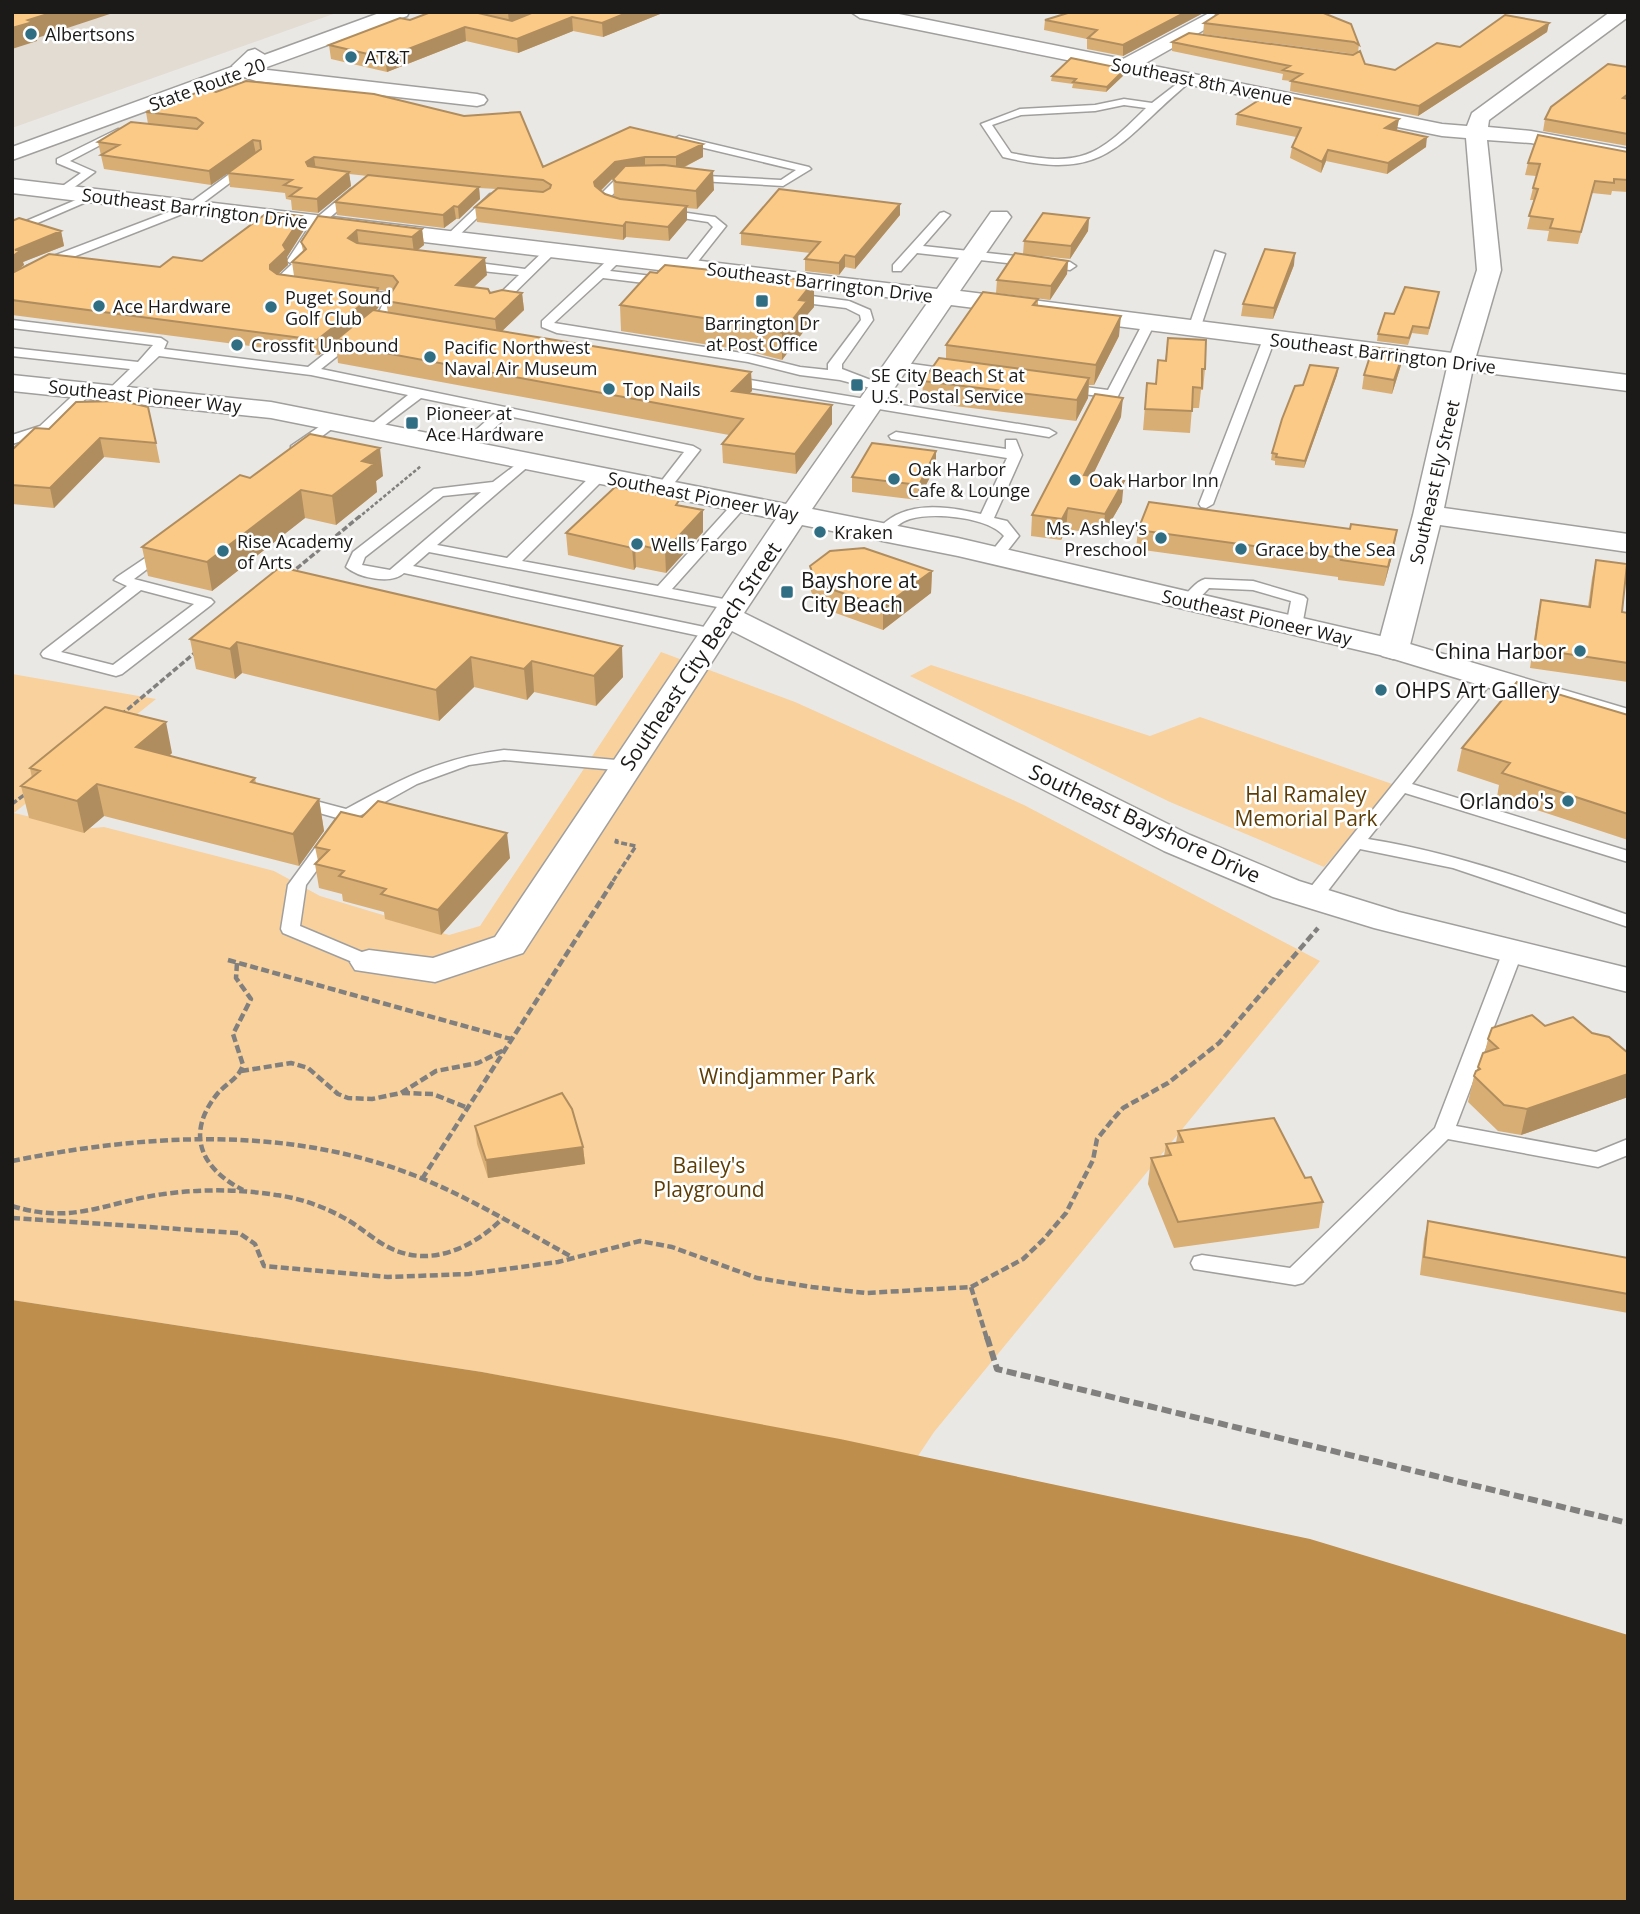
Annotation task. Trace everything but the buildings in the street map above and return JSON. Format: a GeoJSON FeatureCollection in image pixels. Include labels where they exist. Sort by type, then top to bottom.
{"type":"FeatureCollection","features":[{"type":"Feature","properties":{"kind":"street","name":"Southeast 8th Avenue"},"geometry":{"type":"LineString","coordinates":[[860,12],[1443,130],[1531,138],[1628,156]]}},
{"type":"Feature","properties":{"kind":"street"},"geometry":{"type":"LineString","coordinates":[[1476,132],[1479,117],[1622,12]]}},
{"type":"Feature","properties":{"kind":"street","name":"State Route 20"},"geometry":{"type":"LineString","coordinates":[[12,143],[388,14]]}},
{"type":"Feature","properties":{"kind":"street"},"geometry":{"type":"LineString","coordinates":[[1125,66],[1186,37],[1211,18]]}},
{"type":"Feature","properties":{"kind":"street"},"geometry":{"type":"LineString","coordinates":[[250,63],[282,80],[477,100]]}},
{"type":"Feature","properties":{"kind":"street","name":"State Route 20"},"geometry":{"type":"LineString","coordinates":[[12,154],[250,63]]}},
{"type":"Feature","properties":{"kind":"street","name":"Southeast Ely Street"},"geometry":{"type":"LineString","coordinates":[[1393,649],[1428,515],[1461,363],[1489,270],[1476,132]]}},
{"type":"Feature","properties":{"kind":"street","name":"Southeast Barrington Drive"},"geometry":{"type":"LineString","coordinates":[[12,186],[552,250],[609,266],[783,290],[946,297],[1628,383]]}},
{"type":"Feature","properties":{"kind":"street","name":"Southeast City Beach Street"},"geometry":{"type":"LineString","coordinates":[[369,962],[435,970],[509,945],[794,514],[946,297],[999,216]]}},
{"type":"Feature","properties":{"kind":"street","name":"Southeast Pioneer Way"},"geometry":{"type":"LineString","coordinates":[[12,383],[234,405],[373,430],[883,532],[1393,649],[1628,720]]}},
{"type":"Feature","properties":{"kind":"street"},"geometry":{"type":"LineString","coordinates":[[1428,515],[1628,543]]}},
{"type":"Feature","properties":{"kind":"street","name":"Southeast Bayshore Drive"},"geometry":{"type":"LineString","coordinates":[[725,618],[1177,843],[1286,889],[1628,980]]}},
{"type":"Feature","properties":{"kind":"lane"},"geometry":{"type":"LineString","coordinates":[[1154,106],[1124,102],[1095,108],[1020,112],[986,124],[1007,155],[1036,162],[1077,164],[1102,155],[1187,79]]}},
{"type":"Feature","properties":{"kind":"lane"},"geometry":{"type":"LineString","coordinates":[[95,124],[135,132]]}},
{"type":"Feature","properties":{"kind":"lane"},"geometry":{"type":"LineString","coordinates":[[61,192],[89,172],[61,161],[122,131]]}},
{"type":"Feature","properties":{"kind":"lane"},"geometry":{"type":"LineString","coordinates":[[678,139],[805,169],[783,183],[681,179]]}},
{"type":"Feature","properties":{"kind":"lane"},"geometry":{"type":"LineString","coordinates":[[12,283],[31,269],[191,207],[257,159]]}},
{"type":"Feature","properties":{"kind":"lane"},"geometry":{"type":"LineString","coordinates":[[644,177],[621,180],[603,198],[613,206],[711,219],[720,226],[683,275]]}},
{"type":"Feature","properties":{"kind":"lane"},"geometry":{"type":"LineString","coordinates":[[304,285],[280,282],[300,263],[293,261],[318,222],[366,182],[354,180]]}},
{"type":"Feature","properties":{"kind":"lane"},"geometry":{"type":"LineString","coordinates":[[450,238],[495,195]]}},
{"type":"Feature","properties":{"kind":"lane"},"geometry":{"type":"LineString","coordinates":[[12,231],[94,196]]}},
{"type":"Feature","properties":{"kind":"lane"},"geometry":{"type":"LineString","coordinates":[[897,268],[944,215]]}},
{"type":"Feature","properties":{"kind":"lane"},"geometry":{"type":"LineString","coordinates":[[915,248],[1070,266]]}},
{"type":"Feature","properties":{"kind":"lane"},"geometry":{"type":"LineString","coordinates":[[496,304],[552,250]]}},
{"type":"Feature","properties":{"kind":"lane"},"geometry":{"type":"LineString","coordinates":[[1194,329],[1219,254]]}},
{"type":"Feature","properties":{"kind":"lane"},"geometry":{"type":"LineString","coordinates":[[450,264],[528,273]]}},
{"type":"Feature","properties":{"kind":"lane"},"geometry":{"type":"LineString","coordinates":[[609,266],[546,324],[557,329],[748,358],[800,370],[843,376],[884,386],[1005,426],[1049,433]]}},
{"type":"Feature","properties":{"kind":"lane"},"geometry":{"type":"LineString","coordinates":[[12,270],[31,269]]}},
{"type":"Feature","properties":{"kind":"lane"},"geometry":{"type":"LineString","coordinates":[[783,290],[849,305],[866,313],[867,320],[835,364],[835,371],[843,376]]}},
{"type":"Feature","properties":{"kind":"lane"},"geometry":{"type":"LineString","coordinates":[[311,372],[380,323],[391,298],[341,291]]}},
{"type":"Feature","properties":{"kind":"lane"},"geometry":{"type":"LineString","coordinates":[[1045,386],[1112,395],[1149,323]]}},
{"type":"Feature","properties":{"kind":"lane"},"geometry":{"type":"LineString","coordinates":[[12,324],[161,342],[156,352],[141,366],[45,429],[12,440]]}},
{"type":"Feature","properties":{"kind":"lane"},"geometry":{"type":"LineString","coordinates":[[1206,504],[1269,338]]}},
{"type":"Feature","properties":{"kind":"lane"},"geometry":{"type":"LineString","coordinates":[[12,352],[141,366]]}},
{"type":"Feature","properties":{"kind":"lane"},"geometry":{"type":"LineString","coordinates":[[156,352],[311,372],[693,450],[663,488]]}},
{"type":"Feature","properties":{"kind":"lane"},"geometry":{"type":"LineString","coordinates":[[716,379],[884,386],[965,375]]}},
{"type":"Feature","properties":{"kind":"lane"},"geometry":{"type":"LineString","coordinates":[[373,430],[419,393]]}},
{"type":"Feature","properties":{"kind":"lane"},"geometry":{"type":"LineString","coordinates":[[455,447],[505,411]]}},
{"type":"Feature","properties":{"kind":"lane"},"geometry":{"type":"LineString","coordinates":[[289,455],[332,422]]}},
{"type":"Feature","properties":{"kind":"lane"},"geometry":{"type":"LineString","coordinates":[[986,520],[1015,455],[1005,426]]}},
{"type":"Feature","properties":{"kind":"lane"},"geometry":{"type":"LineString","coordinates":[[895,436],[1015,455]]}},
{"type":"Feature","properties":{"kind":"lane"},"geometry":{"type":"LineString","coordinates":[[496,486],[439,492],[359,555],[354,566],[369,572],[393,575],[526,461]]}},
{"type":"Feature","properties":{"kind":"lane"},"geometry":{"type":"LineString","coordinates":[[511,563],[600,475]]}},
{"type":"Feature","properties":{"kind":"lane"},"geometry":{"type":"LineString","coordinates":[[662,591],[741,503]]}},
{"type":"Feature","properties":{"kind":"lane"},"geometry":{"type":"LineString","coordinates":[[883,532],[894,521],[909,514],[949,511],[1002,524],[1012,536],[996,556]]}},
{"type":"Feature","properties":{"kind":"lane"},"geometry":{"type":"LineString","coordinates":[[138,585],[49,654],[116,671],[206,602],[122,580],[178,538]]}},
{"type":"Feature","properties":{"kind":"lane"},"geometry":{"type":"LineString","coordinates":[[425,547],[662,591],[725,618]]}},
{"type":"Feature","properties":{"kind":"lane"},"geometry":{"type":"LineString","coordinates":[[402,568],[725,618]]}},
{"type":"Feature","properties":{"kind":"lane"},"geometry":{"type":"LineString","coordinates":[[1325,901],[1356,843],[1487,678]]}},
{"type":"Feature","properties":{"kind":"lane"},"geometry":{"type":"LineString","coordinates":[[369,962],[290,929],[297,885],[348,815],[411,780],[466,760],[504,755],[627,765]]}},
{"type":"Feature","properties":{"kind":"lane"},"geometry":{"type":"LineString","coordinates":[[1401,786],[1628,857]]}},
{"type":"Feature","properties":{"kind":"lane"},"geometry":{"type":"LineString","coordinates":[[285,798],[348,815]]}},
{"type":"Feature","properties":{"kind":"lane"},"geometry":{"type":"LineString","coordinates":[[1356,843],[1389,847],[1449,861],[1628,922]]}},
{"type":"Feature","properties":{"kind":"lane"},"geometry":{"type":"LineString","coordinates":[[1202,1263],[1295,1277],[1444,1131],[1513,951]]}},
{"type":"Feature","properties":{"kind":"lane"},"geometry":{"type":"LineString","coordinates":[[1444,1131],[1598,1160],[1628,1146]]}},
{"type":"Feature","properties":{"kind":"path"},"geometry":{"type":"LineString","coordinates":[[290,575],[455,447]]}},
{"type":"Feature","properties":{"kind":"path"},"geometry":{"type":"LineString","coordinates":[[119,716],[204,645]]}},
{"type":"Feature","properties":{"kind":"path"},"geometry":{"type":"LineString","coordinates":[[12,804],[34,787]]}},
{"type":"Feature","properties":{"kind":"path"},"geometry":{"type":"LineString","coordinates":[[422,1179],[636,846],[616,842],[623,831]]}},
{"type":"Feature","properties":{"kind":"path"},"geometry":{"type":"LineString","coordinates":[[12,1218],[239,1233],[255,1244],[264,1266],[388,1277],[469,1274],[572,1257],[640,1241],[672,1247],[757,1278],[812,1287],[866,1293],[971,1287],[1023,1259],[1043,1240],[1066,1213],[1082,1187],[1093,1160],[1097,1139],[1114,1118],[1123,1108],[1168,1083],[1219,1043],[1325,901]]}},
{"type":"Feature","properties":{"kind":"path"},"geometry":{"type":"LineString","coordinates":[[228,960],[511,1040]]}},
{"type":"Feature","properties":{"kind":"path"},"geometry":{"type":"LineString","coordinates":[[237,963],[236,978],[251,999],[233,1034],[242,1055],[241,1071]]}},
{"type":"Feature","properties":{"kind":"path"},"geometry":{"type":"LineString","coordinates":[[401,1093],[436,1071],[478,1063],[505,1049]]}},
{"type":"Feature","properties":{"kind":"path"},"geometry":{"type":"LineString","coordinates":[[249,1192],[220,1177],[202,1155],[200,1140],[206,1110],[220,1091],[241,1071],[290,1063],[308,1068],[330,1090],[348,1098],[372,1099],[401,1093],[433,1094],[468,1108]]}},
{"type":"Feature","properties":{"kind":"path"},"geometry":{"type":"LineString","coordinates":[[12,1161],[134,1141],[230,1139],[312,1148],[422,1179],[450,1190],[572,1257]]}},
{"type":"Feature","properties":{"kind":"path"},"geometry":{"type":"LineString","coordinates":[[12,1206],[43,1216],[68,1217],[160,1195],[219,1190],[281,1195],[340,1215],[388,1247],[420,1256],[447,1255],[467,1247],[486,1236],[502,1219]]}},
{"type":"Feature","properties":{"kind":"path"},"geometry":{"type":"LineString","coordinates":[[971,1287],[997,1368],[1628,1523]]}},
{"type":"Feature","properties":{"kind":"shaded area"},"geometry":{"type":"Polygon","coordinates":[[[12,12],[339,12],[12,128],[12,12]]]}},
{"type":"Feature","properties":{"kind":"shaded area"},"geometry":{"type":"Polygon","coordinates":[[[12,1300],[482,1372],[840,1439],[1310,1539],[1628,1635],[1628,1902],[12,1902],[12,1300]]]}},
{"type":"Feature","properties":{"kind":"green space","name":"Windjammer Park"},"geometry":{"type":"Polygon","coordinates":[[[661,652],[795,702],[1024,805],[1320,961],[934,1432],[918,1456],[482,1372],[12,1300],[12,674],[156,699],[14,813],[82,829],[104,827],[274,871],[320,896],[449,935],[480,926],[661,652]]]}},
{"type":"Feature","properties":{"kind":"green space","name":"Hal Ramaley Memorial Park"},"geometry":{"type":"Polygon","coordinates":[[[931,665],[1150,736],[1200,717],[1395,785],[1324,867],[1170,802],[910,676],[931,665]]]}},
{"type":"Feature","properties":{"kind":"place","name":"Albertsons"},"geometry":{"type":"Point","coordinates":[31,34]}},
{"type":"Feature","properties":{"kind":"place","name":"AT&T"},"geometry":{"type":"Point","coordinates":[351,57]}},
{"type":"Feature","properties":{"kind":"place","name":"Barrington Dr at Post Office"},"geometry":{"type":"Point","coordinates":[762,301]}},
{"type":"Feature","properties":{"kind":"place","name":"Ace Hardware"},"geometry":{"type":"Point","coordinates":[99,306]}},
{"type":"Feature","properties":{"kind":"place","name":"Puget Sound Golf Club"},"geometry":{"type":"Point","coordinates":[271,307]}},
{"type":"Feature","properties":{"kind":"place","name":"Crossfit Unbound"},"geometry":{"type":"Point","coordinates":[237,345]}},
{"type":"Feature","properties":{"kind":"place","name":"Pacific Northwest Naval Air Museum"},"geometry":{"type":"Point","coordinates":[430,357]}},
{"type":"Feature","properties":{"kind":"place","name":"SE City Beach St at U.S. Postal Service"},"geometry":{"type":"Point","coordinates":[857,385]}},
{"type":"Feature","properties":{"kind":"place","name":"Top Nails"},"geometry":{"type":"Point","coordinates":[609,389]}},
{"type":"Feature","properties":{"kind":"place","name":"Pioneer at Ace Hardware"},"geometry":{"type":"Point","coordinates":[412,423]}},
{"type":"Feature","properties":{"kind":"place","name":"Oak Harbor Cafe & Lounge"},"geometry":{"type":"Point","coordinates":[894,479]}},
{"type":"Feature","properties":{"kind":"place","name":"Oak Harbor Inn"},"geometry":{"type":"Point","coordinates":[1075,480]}},
{"type":"Feature","properties":{"kind":"place","name":"Kraken"},"geometry":{"type":"Point","coordinates":[820,532]}},
{"type":"Feature","properties":{"kind":"place","name":"Ms. Ashley's Preschool"},"geometry":{"type":"Point","coordinates":[1161,538]}},
{"type":"Feature","properties":{"kind":"place","name":"Wells Fargo"},"geometry":{"type":"Point","coordinates":[637,544]}},
{"type":"Feature","properties":{"kind":"place","name":"Grace by the Sea"},"geometry":{"type":"Point","coordinates":[1241,549]}},
{"type":"Feature","properties":{"kind":"place","name":"Rise Academy of Arts"},"geometry":{"type":"Point","coordinates":[223,551]}},
{"type":"Feature","properties":{"kind":"place","name":"Bayshore at City Beach"},"geometry":{"type":"Point","coordinates":[787,592]}},
{"type":"Feature","properties":{"kind":"place","name":"China Harbor"},"geometry":{"type":"Point","coordinates":[1580,651]}},
{"type":"Feature","properties":{"kind":"place","name":"OHPS Art Gallery"},"geometry":{"type":"Point","coordinates":[1381,690]}},
{"type":"Feature","properties":{"kind":"place","name":"Orlando's"},"geometry":{"type":"Point","coordinates":[1568,801]}},
{"type":"Feature","properties":{"kind":"park label","name":"Bailey's Playground"},"geometry":{"type":"Point","coordinates":[709,1177]}}]}
